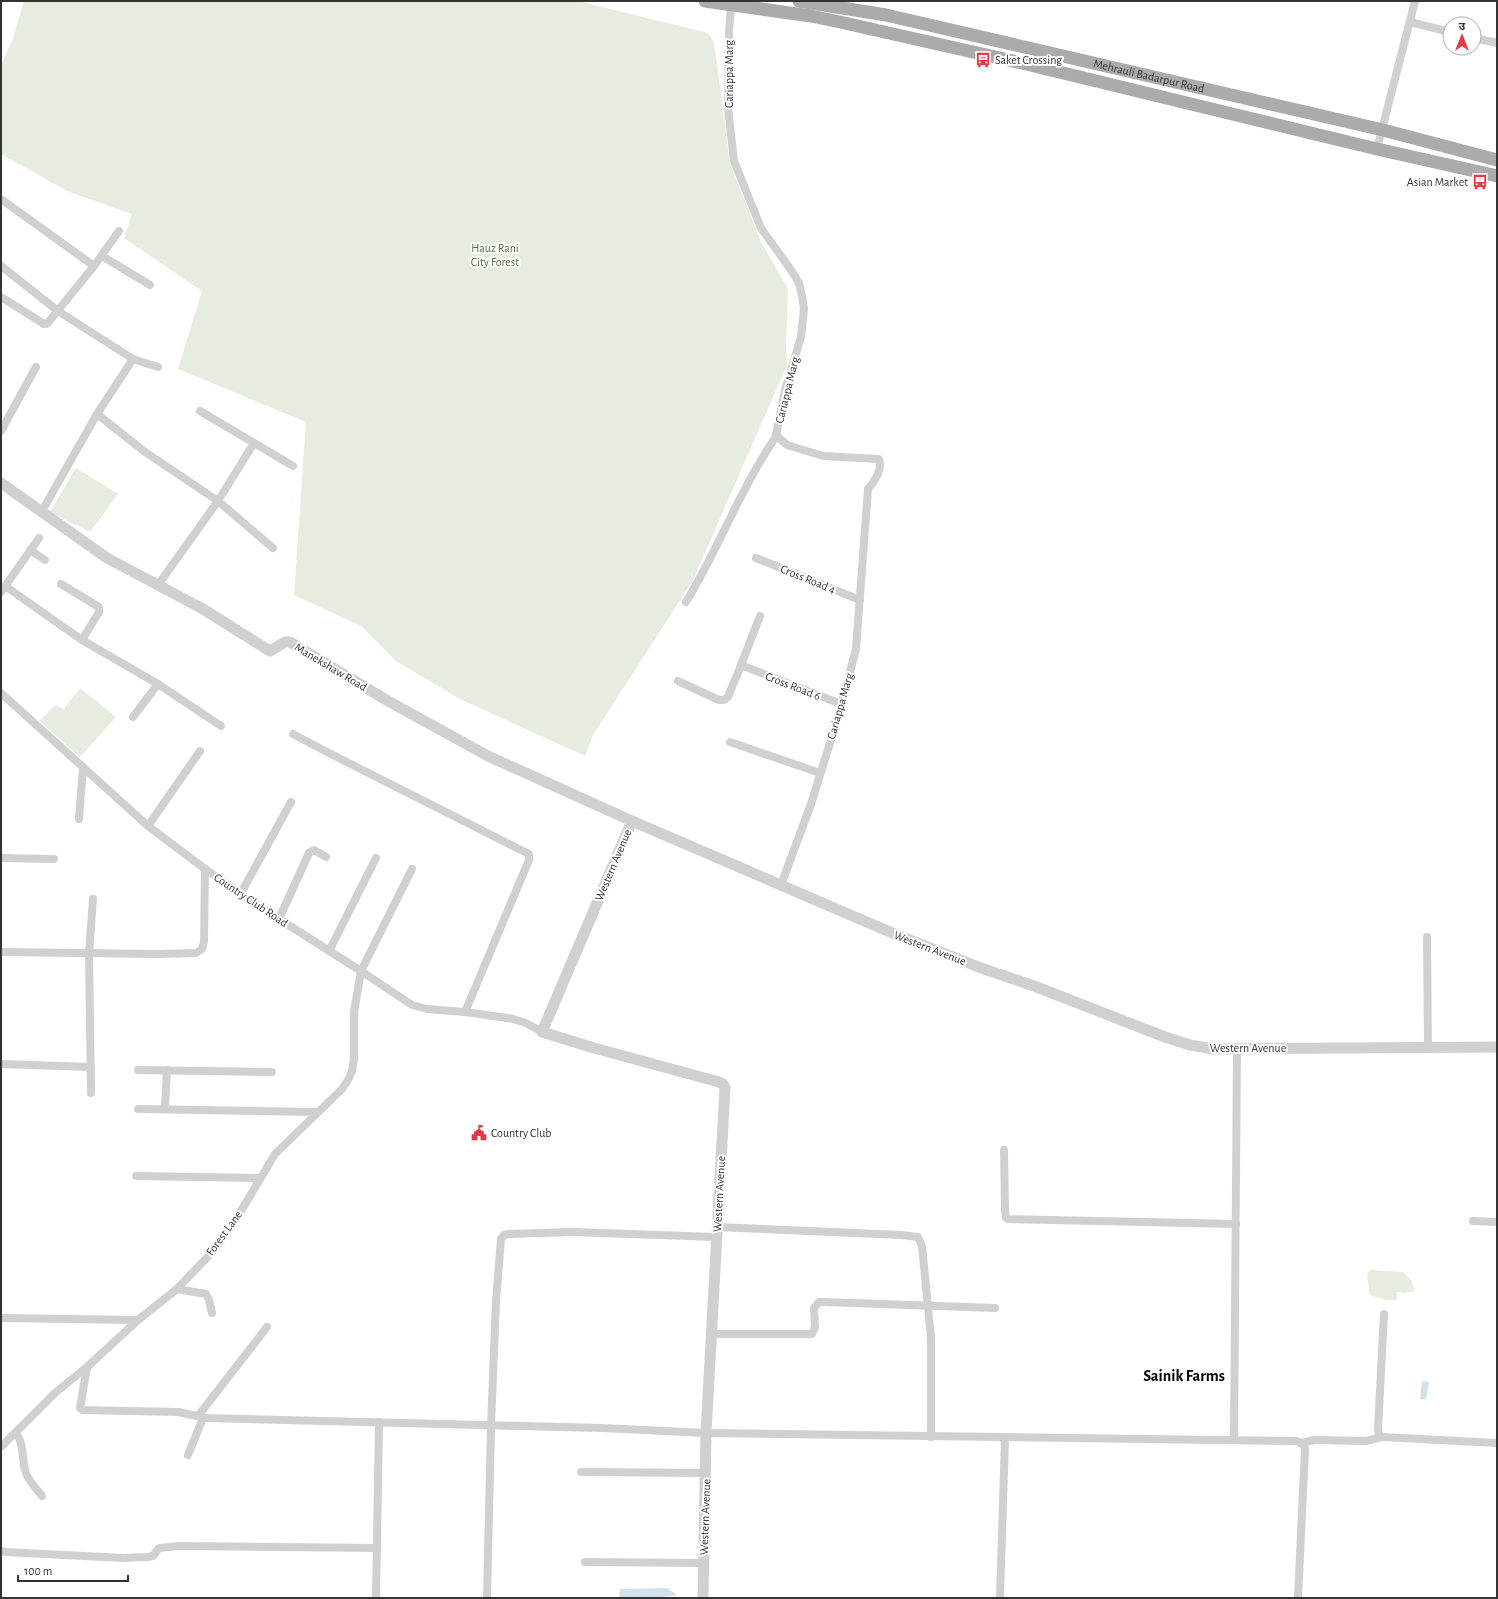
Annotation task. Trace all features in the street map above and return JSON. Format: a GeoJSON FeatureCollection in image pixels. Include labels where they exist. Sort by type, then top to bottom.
{"type":"FeatureCollection","features":[{"type":"Feature","properties":{"kind":"main road"},"geometry":{"type":"LineString","coordinates":[[705,1],[732,5]]}},
{"type":"Feature","properties":{"kind":"main road","name":"Mehrauli Badarpur Road"},"geometry":{"type":"LineString","coordinates":[[799,1],[886,15],[1383,130],[1497,160]]}},
{"type":"Feature","properties":{"kind":"main road"},"geometry":{"type":"LineString","coordinates":[[863,1],[886,15]]}},
{"type":"Feature","properties":{"kind":"main road","name":"Mehrauli Badarpur Road"},"geometry":{"type":"LineString","coordinates":[[732,5],[811,16],[840,22],[1022,63],[1377,149],[1497,176]]}},
{"type":"Feature","properties":{"kind":"main road"},"geometry":{"type":"LineString","coordinates":[[1022,63],[1025,47]]}},
{"type":"Feature","properties":{"kind":"street"},"geometry":{"type":"LineString","coordinates":[[1377,149],[1415,1]]}},
{"type":"Feature","properties":{"kind":"street","name":"Cariappa Marg"},"geometry":{"type":"LineString","coordinates":[[732,5],[729,32],[728,108],[734,161],[761,228],[799,283],[804,308],[801,337],[785,390],[777,434],[787,445],[823,456],[879,459],[880,462],[877,478],[868,489],[856,649],[820,773],[781,885]]}},
{"type":"Feature","properties":{"kind":"street"},"geometry":{"type":"LineString","coordinates":[[1410,22],[1442,30]]}},
{"type":"Feature","properties":{"kind":"street"},"geometry":{"type":"LineString","coordinates":[[1482,40],[1497,43]]}},
{"type":"Feature","properties":{"kind":"street"},"geometry":{"type":"LineString","coordinates":[[1,199],[94,266]]}},
{"type":"Feature","properties":{"kind":"street"},"geometry":{"type":"LineString","coordinates":[[1,297],[44,324],[48,323],[102,256],[119,231]]}},
{"type":"Feature","properties":{"kind":"street"},"geometry":{"type":"LineString","coordinates":[[102,256],[150,285]]}},
{"type":"Feature","properties":{"kind":"street"},"geometry":{"type":"LineString","coordinates":[[1,266],[58,311],[133,359],[158,368]]}},
{"type":"Feature","properties":{"kind":"street"},"geometry":{"type":"LineString","coordinates":[[42,511],[97,414],[133,359]]}},
{"type":"Feature","properties":{"kind":"street"},"geometry":{"type":"LineString","coordinates":[[1,431],[36,367]]}},
{"type":"Feature","properties":{"kind":"street"},"geometry":{"type":"LineString","coordinates":[[200,411],[292,466]]}},
{"type":"Feature","properties":{"kind":"street"},"geometry":{"type":"LineString","coordinates":[[97,414],[145,452],[218,501],[273,548]]}},
{"type":"Feature","properties":{"kind":"street"},"geometry":{"type":"LineString","coordinates":[[686,602],[701,578],[760,459],[777,434]]}},
{"type":"Feature","properties":{"kind":"street"},"geometry":{"type":"LineString","coordinates":[[158,585],[218,501],[254,443]]}},
{"type":"Feature","properties":{"kind":"street","name":"Manekshaw Road"},"geometry":{"type":"LineString","coordinates":[[1,483],[107,558],[204,609],[270,651],[285,642],[290,642],[388,701],[488,756],[632,821]]}},
{"type":"Feature","properties":{"kind":"street"},"geometry":{"type":"LineString","coordinates":[[39,538],[3,589],[82,640],[158,684],[221,726]]}},
{"type":"Feature","properties":{"kind":"street"},"geometry":{"type":"LineString","coordinates":[[30,550],[45,560]]}},
{"type":"Feature","properties":{"kind":"street","name":"Cross Road 4"},"geometry":{"type":"LineString","coordinates":[[756,558],[860,600]]}},
{"type":"Feature","properties":{"kind":"street"},"geometry":{"type":"LineString","coordinates":[[61,584],[99,607],[99,612],[82,640]]}},
{"type":"Feature","properties":{"kind":"street"},"geometry":{"type":"LineString","coordinates":[[678,681],[719,700],[724,700],[728,697],[743,666],[760,616]]}},
{"type":"Feature","properties":{"kind":"street","name":"Cross Road 6"},"geometry":{"type":"LineString","coordinates":[[743,666],[841,704]]}},
{"type":"Feature","properties":{"kind":"street"},"geometry":{"type":"LineString","coordinates":[[133,717],[158,684]]}},
{"type":"Feature","properties":{"kind":"street","name":"Country Club Road"},"geometry":{"type":"LineString","coordinates":[[1,693],[148,826],[205,870],[412,1005],[427,1009],[464,1012],[513,1019],[526,1023],[542,1032]]}},
{"type":"Feature","properties":{"kind":"street"},"geometry":{"type":"LineString","coordinates":[[293,734],[528,854],[529,860],[464,1012]]}},
{"type":"Feature","properties":{"kind":"street"},"geometry":{"type":"LineString","coordinates":[[730,742],[820,773]]}},
{"type":"Feature","properties":{"kind":"street"},"geometry":{"type":"LineString","coordinates":[[148,826],[200,751]]}},
{"type":"Feature","properties":{"kind":"street"},"geometry":{"type":"LineString","coordinates":[[80,819],[83,767]]}},
{"type":"Feature","properties":{"kind":"street"},"geometry":{"type":"LineString","coordinates":[[241,894],[291,802]]}},
{"type":"Feature","properties":{"kind":"street","name":"Western Avenue"},"geometry":{"type":"LineString","coordinates":[[703,1598],[706,1433],[716,1232],[725,1093],[723,1084],[542,1032],[632,821],[897,935],[1165,1037],[1202,1048],[1497,1047]]}},
{"type":"Feature","properties":{"kind":"street"},"geometry":{"type":"LineString","coordinates":[[279,919],[308,853],[314,850],[326,857]]}},
{"type":"Feature","properties":{"kind":"street"},"geometry":{"type":"LineString","coordinates":[[1,858],[54,859]]}},
{"type":"Feature","properties":{"kind":"street"},"geometry":{"type":"LineString","coordinates":[[330,951],[376,858]]}},
{"type":"Feature","properties":{"kind":"street"},"geometry":{"type":"LineString","coordinates":[[1,952],[157,954],[199,952],[202,949],[204,942],[205,870]]}},
{"type":"Feature","properties":{"kind":"street","name":"Forest Lane"},"geometry":{"type":"LineString","coordinates":[[1,1447],[56,1392],[87,1367],[138,1320],[177,1289],[216,1248],[276,1154],[342,1088],[352,1071],[354,1059],[354,1012],[361,971],[412,870]]}},
{"type":"Feature","properties":{"kind":"street"},"geometry":{"type":"LineString","coordinates":[[91,1093],[89,953],[93,899]]}},
{"type":"Feature","properties":{"kind":"street"},"geometry":{"type":"LineString","coordinates":[[1427,937],[1428,1047]]}},
{"type":"Feature","properties":{"kind":"street"},"geometry":{"type":"LineString","coordinates":[[1234,1440],[1237,1049]]}},
{"type":"Feature","properties":{"kind":"street"},"geometry":{"type":"LineString","coordinates":[[1,1064],[91,1067]]}},
{"type":"Feature","properties":{"kind":"street"},"geometry":{"type":"LineString","coordinates":[[138,1070],[272,1072]]}},
{"type":"Feature","properties":{"kind":"street"},"geometry":{"type":"LineString","coordinates":[[165,1108],[167,1070]]}},
{"type":"Feature","properties":{"kind":"street"},"geometry":{"type":"LineString","coordinates":[[138,1109],[165,1108],[317,1112]]}},
{"type":"Feature","properties":{"kind":"street"},"geometry":{"type":"LineString","coordinates":[[1004,1150],[1006,1218],[1010,1220],[1236,1224]]}},
{"type":"Feature","properties":{"kind":"street"},"geometry":{"type":"LineString","coordinates":[[136,1176],[260,1178]]}},
{"type":"Feature","properties":{"kind":"street"},"geometry":{"type":"LineString","coordinates":[[1473,1221],[1497,1222]]}},
{"type":"Feature","properties":{"kind":"street"},"geometry":{"type":"LineString","coordinates":[[487,1598],[491,1426],[499,1247],[501,1239],[504,1235],[573,1232],[716,1232],[901,1235],[918,1238],[922,1246],[928,1306],[931,1355],[931,1437]]}},
{"type":"Feature","properties":{"kind":"street"},"geometry":{"type":"LineString","coordinates":[[177,1289],[206,1294],[212,1314]]}},
{"type":"Feature","properties":{"kind":"street"},"geometry":{"type":"LineString","coordinates":[[711,1334],[812,1334],[815,1327],[814,1308],[819,1302],[995,1308]]}},
{"type":"Feature","properties":{"kind":"street"},"geometry":{"type":"LineString","coordinates":[[1382,1437],[1379,1434],[1378,1429],[1384,1314]]}},
{"type":"Feature","properties":{"kind":"street"},"geometry":{"type":"LineString","coordinates":[[1,1318],[138,1320]]}},
{"type":"Feature","properties":{"kind":"street"},"geometry":{"type":"LineString","coordinates":[[188,1455],[200,1417],[267,1327]]}},
{"type":"Feature","properties":{"kind":"street"},"geometry":{"type":"LineString","coordinates":[[87,1367],[80,1408],[82,1410],[186,1413],[200,1417],[275,1421],[379,1422],[602,1428],[706,1433],[1234,1440],[1301,1443],[1314,1440],[1366,1441],[1382,1437],[1497,1443]]}},
{"type":"Feature","properties":{"kind":"street"},"geometry":{"type":"LineString","coordinates":[[376,1598],[379,1422]]}},
{"type":"Feature","properties":{"kind":"street"},"geometry":{"type":"LineString","coordinates":[[16,1433],[22,1442],[24,1465],[28,1478],[42,1496]]}},
{"type":"Feature","properties":{"kind":"street"},"geometry":{"type":"LineString","coordinates":[[1000,1598],[1005,1438]]}},
{"type":"Feature","properties":{"kind":"street"},"geometry":{"type":"LineString","coordinates":[[1298,1598],[1305,1449],[1301,1443]]}},
{"type":"Feature","properties":{"kind":"street"},"geometry":{"type":"LineString","coordinates":[[581,1472],[706,1473]]}},
{"type":"Feature","properties":{"kind":"street"},"geometry":{"type":"LineString","coordinates":[[1,1551],[142,1558],[153,1556],[159,1548],[179,1546],[377,1548]]}},
{"type":"Feature","properties":{"kind":"street"},"geometry":{"type":"LineString","coordinates":[[585,1562],[704,1563]]}},
{"type":"Feature","properties":{"kind":"green space","name":"Hauz Rani City Forest"},"geometry":{"type":"Polygon","coordinates":[[[24,1],[578,1],[708,33],[714,42],[730,163],[761,242],[788,289],[786,343],[787,365],[693,580],[593,735],[585,756],[460,699],[396,661],[361,626],[294,595],[306,422],[178,369],[202,291],[124,238],[132,214],[67,191],[1,154],[1,65],[13,38],[24,1]]]}},
{"type":"Feature","properties":{"kind":"green space"},"geometry":{"type":"Polygon","coordinates":[[[76,468],[118,494],[90,532],[50,512],[76,468]]]}},
{"type":"Feature","properties":{"kind":"green space"},"geometry":{"type":"Polygon","coordinates":[[[80,688],[116,717],[80,757],[40,721],[55,705],[64,709],[80,688]]]}},
{"type":"Feature","properties":{"kind":"green space"},"geometry":{"type":"Polygon","coordinates":[[[1369,1270],[1403,1272],[1411,1280],[1415,1291],[1405,1293],[1397,1292],[1397,1300],[1386,1300],[1370,1295],[1367,1276],[1369,1270]]]}},
{"type":"Feature","properties":{"kind":"water"},"geometry":{"type":"Polygon","coordinates":[[[1422,1381],[1429,1382],[1426,1399],[1420,1399],[1422,1381]]]}},
{"type":"Feature","properties":{"kind":"water"},"geometry":{"type":"Polygon","coordinates":[[[667,1588],[677,1595],[655,1598],[619,1598],[620,1589],[667,1588]]]}},
{"type":"Feature","properties":{"kind":"place","name":"Saket Crossing"},"geometry":{"type":"Point","coordinates":[983,60]}},
{"type":"Feature","properties":{"kind":"place","name":"Asian Market"},"geometry":{"type":"Point","coordinates":[1480,182]}},
{"type":"Feature","properties":{"kind":"place","name":"Country Club"},"geometry":{"type":"Point","coordinates":[479,1133]}},
{"type":"Feature","properties":{"kind":"district","name":"Sainik Farms"},"geometry":{"type":"Point","coordinates":[1184,1375]}}]}
